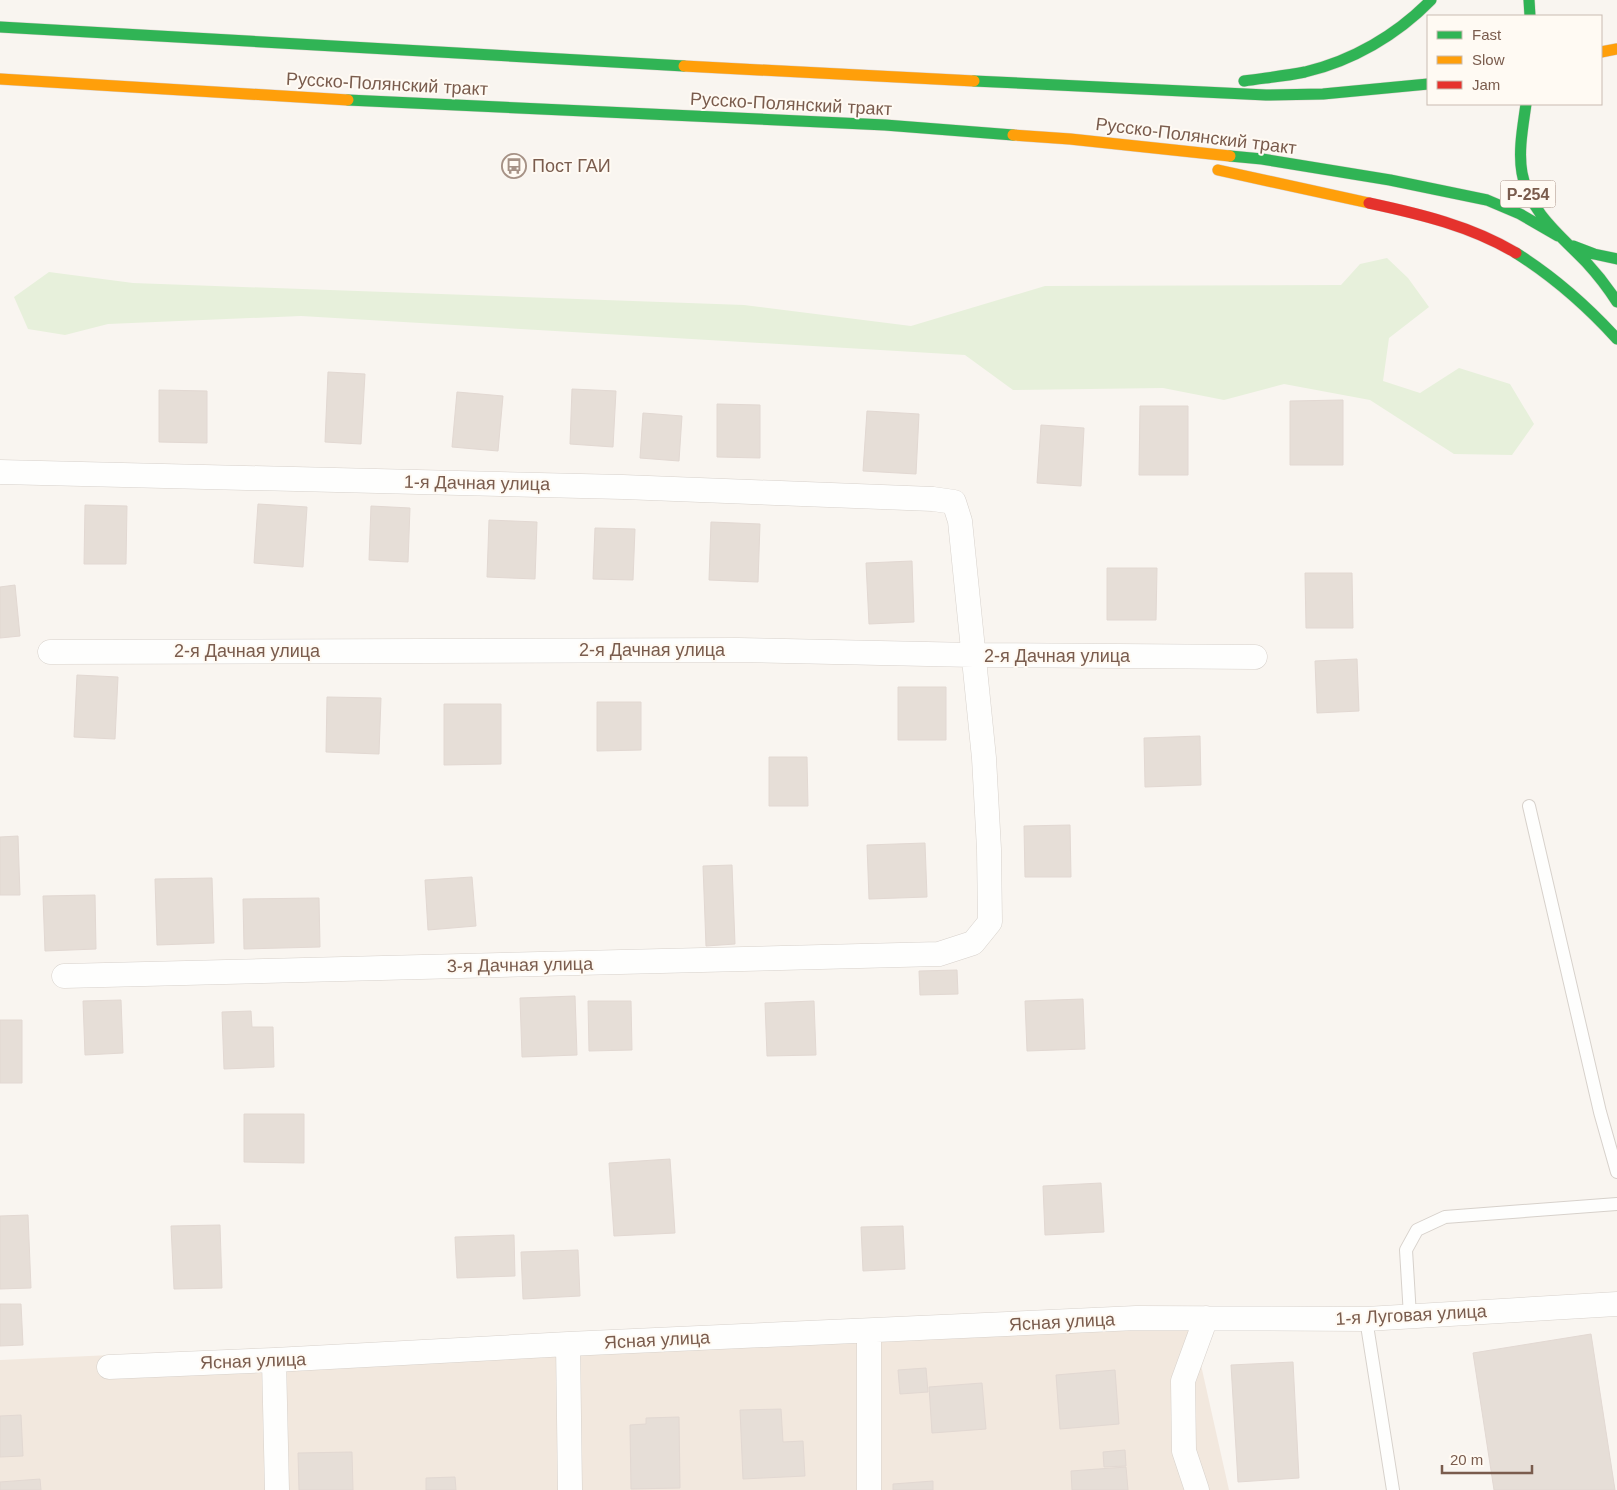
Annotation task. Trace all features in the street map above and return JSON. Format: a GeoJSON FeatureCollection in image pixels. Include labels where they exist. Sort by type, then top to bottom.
{"type":"FeatureCollection","features":[{"type":"Feature","properties":{"kind":"main road"},"geometry":{"type":"LineString","coordinates":[[1169,90],[1284,76],[1317,69],[1362,50],[1395,32],[1431,0]]}},
{"type":"Feature","properties":{"kind":"main road"},"geometry":{"type":"LineString","coordinates":[[1529,0],[1530,15]]}},
{"type":"Feature","properties":{"kind":"main road","name":"Русско-Полянский тракт"},"geometry":{"type":"LineString","coordinates":[[0,27],[494,56],[1266,95],[1323,94],[1427,84]]}},
{"type":"Feature","properties":{"kind":"main road"},"geometry":{"type":"LineString","coordinates":[[1602,52],[1617,50]]}},
{"type":"Feature","properties":{"kind":"main road","name":"Русско-Полянский тракт"},"geometry":{"type":"LineString","coordinates":[[0,79],[404,103],[885,125],[1070,139],[1262,159],[1451,192],[1487,200],[1520,214],[1566,241]]}},
{"type":"Feature","properties":{"kind":"main road","name":"Р-254"},"geometry":{"type":"LineString","coordinates":[[1526,105],[1521,155],[1523,175],[1528,194],[1550,228],[1566,241],[1590,267],[1617,302]]}},
{"type":"Feature","properties":{"kind":"main road","name":"Р-254"},"geometry":{"type":"LineString","coordinates":[[1522,135],[1533,105]]}},
{"type":"Feature","properties":{"kind":"main road"},"geometry":{"type":"LineString","coordinates":[[1070,139],[1177,161]]}},
{"type":"Feature","properties":{"kind":"main road"},"geometry":{"type":"LineString","coordinates":[[1206,168],[1362,200],[1467,229],[1495,241],[1518,254],[1570,290],[1598,317],[1617,339]]}},
{"type":"Feature","properties":{"kind":"main road","name":"Р-254"},"geometry":{"type":"LineString","coordinates":[[1566,241],[1584,251],[1617,259]]}},
{"type":"Feature","properties":{"kind":"street","name":"1-я Дачная улица"},"geometry":{"type":"LineString","coordinates":[[0,472],[623,487],[933,498],[954,502],[960,521],[974,655]]}},
{"type":"Feature","properties":{"kind":"street","name":"2-я Дачная улица"},"geometry":{"type":"LineString","coordinates":[[50,652],[738,650],[974,655],[1255,657]]}},
{"type":"Feature","properties":{"kind":"street","name":"3-я Дачная улица"},"geometry":{"type":"LineString","coordinates":[[64,976],[939,954],[973,943],[990,922],[989,849],[984,758],[974,655]]}},
{"type":"Feature","properties":{"kind":"street","name":"1-я Луговая улица"},"geometry":{"type":"LineString","coordinates":[[1206,1318],[1366,1319],[1617,1304]]}},
{"type":"Feature","properties":{"kind":"street","name":"Ясная улица"},"geometry":{"type":"LineString","coordinates":[[109,1366],[274,1360],[568,1344],[1136,1318],[1206,1318]]}},
{"type":"Feature","properties":{"kind":"street"},"geometry":{"type":"LineString","coordinates":[[1197,1490],[1184,1451],[1183,1381],[1206,1318]]}},
{"type":"Feature","properties":{"kind":"street"},"geometry":{"type":"LineString","coordinates":[[869,1331],[869,1490]]}},
{"type":"Feature","properties":{"kind":"street"},"geometry":{"type":"LineString","coordinates":[[568,1344],[570,1490]]}},
{"type":"Feature","properties":{"kind":"street"},"geometry":{"type":"LineString","coordinates":[[274,1360],[277,1490]]}},
{"type":"Feature","properties":{"kind":"lane"},"geometry":{"type":"LineString","coordinates":[[1529,806],[1600,1112],[1617,1172]]}},
{"type":"Feature","properties":{"kind":"lane"},"geometry":{"type":"LineString","coordinates":[[1410,1316],[1406,1250],[1417,1230],[1445,1217],[1617,1204]]}},
{"type":"Feature","properties":{"kind":"lane"},"geometry":{"type":"LineString","coordinates":[[1366,1319],[1393,1490]]}},
{"type":"Feature","properties":{"kind":"shaded area"},"geometry":{"type":"Polygon","coordinates":[[[1188,1307],[1229,1490],[0,1490],[0,1360],[1188,1307]]]}},
{"type":"Feature","properties":{"kind":"green space"},"geometry":{"type":"Polygon","coordinates":[[[1387,258],[1408,278],[1429,307],[1389,338],[1383,381],[1420,393],[1459,368],[1510,384],[1534,424],[1512,455],[1454,454],[1370,400],[1284,384],[1224,400],[1163,388],[1013,390],[965,355],[301,316],[108,324],[65,335],[28,329],[14,297],[49,272],[133,283],[744,305],[911,326],[1045,286],[1341,285],[1360,264],[1387,258]]]}},
{"type":"Feature","properties":{"kind":"building"},"geometry":{"type":"Polygon","coordinates":[[[328,372],[365,374],[361,444],[325,442],[328,372]]]}},
{"type":"Feature","properties":{"kind":"building"},"geometry":{"type":"Polygon","coordinates":[[[572,389],[616,391],[613,447],[570,444],[572,389]]]}},
{"type":"Feature","properties":{"kind":"building"},"geometry":{"type":"Polygon","coordinates":[[[159,390],[207,391],[207,443],[159,442],[159,390]]]}},
{"type":"Feature","properties":{"kind":"building"},"geometry":{"type":"Polygon","coordinates":[[[457,392],[503,396],[498,451],[452,447],[457,392]]]}},
{"type":"Feature","properties":{"kind":"building"},"geometry":{"type":"Polygon","coordinates":[[[1343,400],[1343,465],[1290,465],[1290,401],[1343,400]]]}},
{"type":"Feature","properties":{"kind":"building"},"geometry":{"type":"Polygon","coordinates":[[[717,404],[760,405],[760,458],[717,457],[717,404]]]}},
{"type":"Feature","properties":{"kind":"building"},"geometry":{"type":"Polygon","coordinates":[[[1140,406],[1188,406],[1188,475],[1139,475],[1140,406]]]}},
{"type":"Feature","properties":{"kind":"building"},"geometry":{"type":"Polygon","coordinates":[[[867,411],[919,414],[916,474],[863,471],[867,411]]]}},
{"type":"Feature","properties":{"kind":"building"},"geometry":{"type":"Polygon","coordinates":[[[643,413],[682,416],[679,461],[640,458],[643,413]]]}},
{"type":"Feature","properties":{"kind":"building"},"geometry":{"type":"Polygon","coordinates":[[[1041,425],[1084,428],[1081,486],[1037,483],[1041,425]]]}},
{"type":"Feature","properties":{"kind":"building"},"geometry":{"type":"Polygon","coordinates":[[[258,504],[307,507],[303,567],[254,563],[258,504]]]}},
{"type":"Feature","properties":{"kind":"building"},"geometry":{"type":"Polygon","coordinates":[[[85,505],[127,506],[126,564],[84,564],[85,505]]]}},
{"type":"Feature","properties":{"kind":"building"},"geometry":{"type":"Polygon","coordinates":[[[371,506],[410,508],[408,562],[369,560],[371,506]]]}},
{"type":"Feature","properties":{"kind":"building"},"geometry":{"type":"Polygon","coordinates":[[[489,520],[537,522],[535,579],[487,577],[489,520]]]}},
{"type":"Feature","properties":{"kind":"building"},"geometry":{"type":"Polygon","coordinates":[[[711,522],[760,524],[758,582],[709,580],[711,522]]]}},
{"type":"Feature","properties":{"kind":"building"},"geometry":{"type":"Polygon","coordinates":[[[595,528],[635,529],[633,580],[593,579],[595,528]]]}},
{"type":"Feature","properties":{"kind":"building"},"geometry":{"type":"Polygon","coordinates":[[[912,561],[914,622],[869,624],[866,563],[912,561]]]}},
{"type":"Feature","properties":{"kind":"building"},"geometry":{"type":"Polygon","coordinates":[[[1107,568],[1157,568],[1156,620],[1107,620],[1107,568]]]}},
{"type":"Feature","properties":{"kind":"building"},"geometry":{"type":"Polygon","coordinates":[[[1305,573],[1352,573],[1353,628],[1306,628],[1305,573]]]}},
{"type":"Feature","properties":{"kind":"building"},"geometry":{"type":"Polygon","coordinates":[[[15,585],[20,636],[0,638],[0,587],[15,585]]]}},
{"type":"Feature","properties":{"kind":"building"},"geometry":{"type":"Polygon","coordinates":[[[1357,659],[1359,711],[1317,713],[1315,661],[1357,659]]]}},
{"type":"Feature","properties":{"kind":"building"},"geometry":{"type":"Polygon","coordinates":[[[77,675],[118,677],[115,739],[74,737],[77,675]]]}},
{"type":"Feature","properties":{"kind":"building"},"geometry":{"type":"Polygon","coordinates":[[[898,687],[946,687],[946,740],[898,740],[898,687]]]}},
{"type":"Feature","properties":{"kind":"building"},"geometry":{"type":"Polygon","coordinates":[[[327,697],[381,698],[379,754],[326,752],[327,697]]]}},
{"type":"Feature","properties":{"kind":"building"},"geometry":{"type":"Polygon","coordinates":[[[597,702],[641,702],[641,750],[597,751],[597,702]]]}},
{"type":"Feature","properties":{"kind":"building"},"geometry":{"type":"Polygon","coordinates":[[[444,704],[501,704],[501,764],[444,765],[444,704]]]}},
{"type":"Feature","properties":{"kind":"building"},"geometry":{"type":"Polygon","coordinates":[[[1200,736],[1201,785],[1145,787],[1144,738],[1200,736]]]}},
{"type":"Feature","properties":{"kind":"building"},"geometry":{"type":"Polygon","coordinates":[[[769,757],[807,757],[808,806],[769,806],[769,757]]]}},
{"type":"Feature","properties":{"kind":"building"},"geometry":{"type":"Polygon","coordinates":[[[1070,825],[1071,877],[1025,877],[1024,826],[1070,825]]]}},
{"type":"Feature","properties":{"kind":"building"},"geometry":{"type":"Polygon","coordinates":[[[18,836],[20,895],[0,895],[0,837],[18,836]]]}},
{"type":"Feature","properties":{"kind":"building"},"geometry":{"type":"Polygon","coordinates":[[[925,843],[927,897],[869,899],[867,845],[925,843]]]}},
{"type":"Feature","properties":{"kind":"building"},"geometry":{"type":"Polygon","coordinates":[[[732,865],[735,944],[706,946],[703,866],[732,865]]]}},
{"type":"Feature","properties":{"kind":"building"},"geometry":{"type":"Polygon","coordinates":[[[472,877],[476,926],[428,930],[425,880],[472,877]]]}},
{"type":"Feature","properties":{"kind":"building"},"geometry":{"type":"Polygon","coordinates":[[[212,878],[214,943],[157,945],[155,879],[212,878]]]}},
{"type":"Feature","properties":{"kind":"building"},"geometry":{"type":"Polygon","coordinates":[[[95,895],[96,949],[45,951],[43,896],[95,895]]]}},
{"type":"Feature","properties":{"kind":"building"},"geometry":{"type":"Polygon","coordinates":[[[319,898],[320,947],[244,949],[243,899],[319,898]]]}},
{"type":"Feature","properties":{"kind":"building"},"geometry":{"type":"Polygon","coordinates":[[[957,970],[958,994],[920,995],[919,971],[957,970]]]}},
{"type":"Feature","properties":{"kind":"building"},"geometry":{"type":"Polygon","coordinates":[[[575,996],[577,1055],[522,1057],[520,998],[575,996]]]}},
{"type":"Feature","properties":{"kind":"building"},"geometry":{"type":"Polygon","coordinates":[[[1083,999],[1085,1049],[1027,1051],[1025,1001],[1083,999]]]}},
{"type":"Feature","properties":{"kind":"building"},"geometry":{"type":"Polygon","coordinates":[[[121,1000],[123,1053],[85,1055],[83,1001],[121,1000]]]}},
{"type":"Feature","properties":{"kind":"building"},"geometry":{"type":"Polygon","coordinates":[[[588,1001],[631,1001],[632,1050],[589,1051],[588,1001]]]}},
{"type":"Feature","properties":{"kind":"building"},"geometry":{"type":"Polygon","coordinates":[[[814,1001],[816,1055],[767,1056],[765,1003],[814,1001]]]}},
{"type":"Feature","properties":{"kind":"building"},"geometry":{"type":"Polygon","coordinates":[[[251,1011],[252,1027],[273,1027],[274,1067],[224,1069],[222,1012],[251,1011]]]}},
{"type":"Feature","properties":{"kind":"building"},"geometry":{"type":"Polygon","coordinates":[[[0,1020],[22,1020],[22,1083],[0,1083],[0,1020]]]}},
{"type":"Feature","properties":{"kind":"building"},"geometry":{"type":"Polygon","coordinates":[[[244,1114],[304,1114],[304,1163],[244,1162],[244,1114]]]}},
{"type":"Feature","properties":{"kind":"building"},"geometry":{"type":"Polygon","coordinates":[[[670,1159],[675,1233],[614,1236],[609,1163],[670,1159]]]}},
{"type":"Feature","properties":{"kind":"building"},"geometry":{"type":"Polygon","coordinates":[[[1101,1183],[1104,1232],[1045,1235],[1043,1186],[1101,1183]]]}},
{"type":"Feature","properties":{"kind":"building"},"geometry":{"type":"Polygon","coordinates":[[[28,1215],[31,1288],[0,1289],[0,1216],[28,1215]]]}},
{"type":"Feature","properties":{"kind":"building"},"geometry":{"type":"Polygon","coordinates":[[[220,1225],[222,1288],[174,1289],[171,1226],[220,1225]]]}},
{"type":"Feature","properties":{"kind":"building"},"geometry":{"type":"Polygon","coordinates":[[[903,1226],[905,1269],[863,1271],[861,1227],[903,1226]]]}},
{"type":"Feature","properties":{"kind":"building"},"geometry":{"type":"Polygon","coordinates":[[[514,1235],[515,1276],[457,1278],[455,1237],[514,1235]]]}},
{"type":"Feature","properties":{"kind":"building"},"geometry":{"type":"Polygon","coordinates":[[[578,1250],[580,1296],[523,1299],[521,1252],[578,1250]]]}},
{"type":"Feature","properties":{"kind":"building"},"geometry":{"type":"Polygon","coordinates":[[[0,1304],[21,1304],[23,1345],[0,1346],[0,1304]]]}},
{"type":"Feature","properties":{"kind":"building"},"geometry":{"type":"Polygon","coordinates":[[[1591,1334],[1615,1490],[1494,1490],[1473,1353],[1591,1334]]]}},
{"type":"Feature","properties":{"kind":"building"},"geometry":{"type":"Polygon","coordinates":[[[1293,1362],[1299,1478],[1238,1482],[1231,1365],[1293,1362]]]}},
{"type":"Feature","properties":{"kind":"building"},"geometry":{"type":"Polygon","coordinates":[[[926,1368],[928,1392],[900,1394],[898,1370],[926,1368]]]}},
{"type":"Feature","properties":{"kind":"building"},"geometry":{"type":"Polygon","coordinates":[[[1115,1370],[1119,1424],[1060,1429],[1056,1375],[1115,1370]]]}},
{"type":"Feature","properties":{"kind":"building"},"geometry":{"type":"Polygon","coordinates":[[[982,1383],[986,1429],[932,1433],[929,1387],[982,1383]]]}},
{"type":"Feature","properties":{"kind":"building"},"geometry":{"type":"Polygon","coordinates":[[[781,1409],[783,1442],[803,1441],[805,1476],[743,1479],[740,1410],[781,1409]]]}},
{"type":"Feature","properties":{"kind":"building"},"geometry":{"type":"Polygon","coordinates":[[[21,1415],[23,1456],[0,1457],[0,1416],[21,1415]]]}},
{"type":"Feature","properties":{"kind":"building"},"geometry":{"type":"Polygon","coordinates":[[[679,1417],[680,1488],[631,1489],[630,1425],[646,1424],[646,1418],[679,1417]]]}},
{"type":"Feature","properties":{"kind":"building"},"geometry":{"type":"Polygon","coordinates":[[[1125,1450],[1126,1466],[1104,1467],[1103,1452],[1125,1450]]]}},
{"type":"Feature","properties":{"kind":"building"},"geometry":{"type":"Polygon","coordinates":[[[352,1452],[353,1490],[299,1490],[298,1453],[352,1452]]]}},
{"type":"Feature","properties":{"kind":"building"},"geometry":{"type":"Polygon","coordinates":[[[1126,1467],[1128,1490],[1072,1490],[1071,1471],[1126,1467]]]}},
{"type":"Feature","properties":{"kind":"building"},"geometry":{"type":"Polygon","coordinates":[[[455,1477],[456,1490],[426,1490],[426,1478],[455,1477]]]}},
{"type":"Feature","properties":{"kind":"building"},"geometry":{"type":"Polygon","coordinates":[[[40,1479],[41,1490],[0,1490],[0,1482],[40,1479]]]}},
{"type":"Feature","properties":{"kind":"building"},"geometry":{"type":"Polygon","coordinates":[[[933,1481],[933,1490],[893,1490],[893,1484],[933,1481]]]}},
{"type":"Feature","properties":{"kind":"traffic: fast"},"geometry":{"type":"LineString","coordinates":[[1244,81],[1305,72],[1357,54],[1389,35],[1418,13],[1431,0]]}},
{"type":"Feature","properties":{"kind":"traffic: fast"},"geometry":{"type":"LineString","coordinates":[[1529,0],[1530,15]]}},
{"type":"Feature","properties":{"kind":"traffic: fast"},"geometry":{"type":"LineString","coordinates":[[0,27],[684,66]]}},
{"type":"Feature","properties":{"kind":"traffic: fast"},"geometry":{"type":"LineString","coordinates":[[974,81],[1266,95],[1323,94],[1427,84]]}},
{"type":"Feature","properties":{"kind":"traffic: fast"},"geometry":{"type":"LineString","coordinates":[[348,100],[885,125],[1013,135]]}},
{"type":"Feature","properties":{"kind":"traffic: fast"},"geometry":{"type":"LineString","coordinates":[[1526,105],[1521,138],[1521,165],[1531,200],[1547,222],[1603,282],[1617,302]]}},
{"type":"Feature","properties":{"kind":"traffic: fast"},"geometry":{"type":"LineString","coordinates":[[1230,156],[1262,159],[1390,180],[1487,200],[1520,214],[1558,236]]}},
{"type":"Feature","properties":{"kind":"traffic: fast"},"geometry":{"type":"LineString","coordinates":[[1573,246],[1594,254],[1617,259]]}},
{"type":"Feature","properties":{"kind":"traffic: fast"},"geometry":{"type":"LineString","coordinates":[[1516,253],[1570,293],[1617,339]]}},
{"type":"Feature","properties":{"kind":"traffic: slow"},"geometry":{"type":"LineString","coordinates":[[1602,52],[1617,49]]}},
{"type":"Feature","properties":{"kind":"traffic: slow"},"geometry":{"type":"LineString","coordinates":[[684,66],[974,81]]}},
{"type":"Feature","properties":{"kind":"traffic: slow"},"geometry":{"type":"LineString","coordinates":[[0,79],[348,100]]}},
{"type":"Feature","properties":{"kind":"traffic: slow"},"geometry":{"type":"LineString","coordinates":[[1013,135],[1070,139],[1230,156]]}},
{"type":"Feature","properties":{"kind":"traffic: slow"},"geometry":{"type":"LineString","coordinates":[[1218,170],[1369,203]]}},
{"type":"Feature","properties":{"kind":"traffic: jam"},"geometry":{"type":"LineString","coordinates":[[1369,203],[1463,228],[1516,253]]}},
{"type":"Feature","properties":{"kind":"place","name":"Пост ГАИ"},"geometry":{"type":"Point","coordinates":[514,166]}}]}
